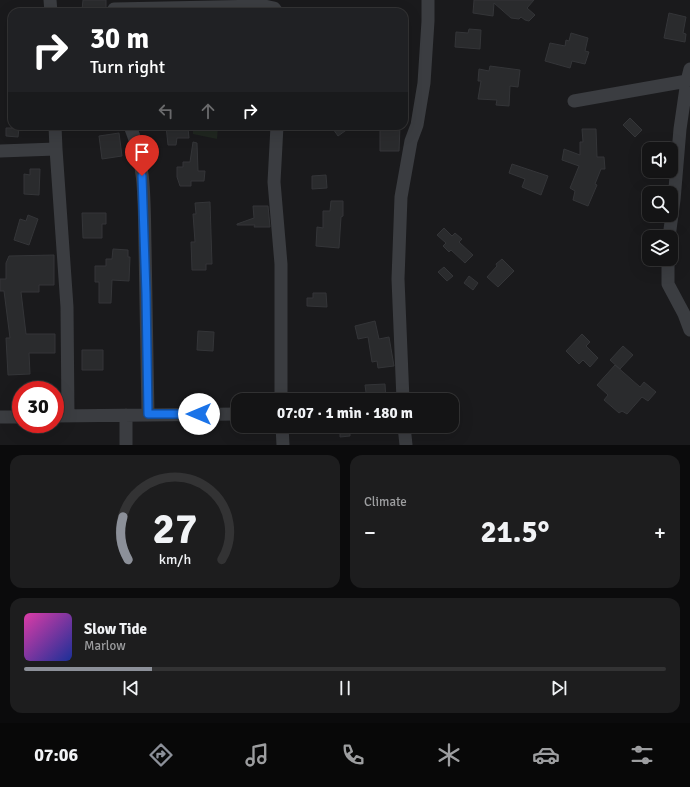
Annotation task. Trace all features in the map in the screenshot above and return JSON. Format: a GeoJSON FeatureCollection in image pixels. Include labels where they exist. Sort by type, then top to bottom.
{"type":"FeatureCollection","features":[{"type":"Feature","properties":{"kind":"street"},"geometry":{"type":"LineString","coordinates":[[403,393],[398,279],[401,197],[410,141],[417,125],[424,83],[428,0]]}},
{"type":"Feature","properties":{"kind":"street"},"geometry":{"type":"LineString","coordinates":[[114,7],[264,6],[274,8]]}},
{"type":"Feature","properties":{"kind":"street"},"geometry":{"type":"LineString","coordinates":[[574,101],[688,75],[678,144],[671,230]]}},
{"type":"Feature","properties":{"kind":"street"},"geometry":{"type":"LineString","coordinates":[[55,130],[67,307],[68,416]]}},
{"type":"Feature","properties":{"kind":"street"},"geometry":{"type":"LineString","coordinates":[[132,130],[142,165],[148,414]]}},
{"type":"Feature","properties":{"kind":"street"},"geometry":{"type":"LineString","coordinates":[[277,130],[274,182],[281,264],[282,393]]}},
{"type":"Feature","properties":{"kind":"street"},"geometry":{"type":"LineString","coordinates":[[0,151],[56,149]]}},
{"type":"Feature","properties":{"kind":"street"},"geometry":{"type":"LineString","coordinates":[[668,266],[668,284],[684,314],[690,330]]}},
{"type":"Feature","properties":{"kind":"street"},"geometry":{"type":"LineString","coordinates":[[64,416],[231,414]]}},
{"type":"Feature","properties":{"kind":"street"},"geometry":{"type":"LineString","coordinates":[[126,415],[126,445]]}},
{"type":"Feature","properties":{"kind":"street"},"geometry":{"type":"LineString","coordinates":[[0,417],[12,417]]}},
{"type":"Feature","properties":{"kind":"street"},"geometry":{"type":"LineString","coordinates":[[282,433],[283,445]]}},
{"type":"Feature","properties":{"kind":"street"},"geometry":{"type":"LineString","coordinates":[[405,433],[406,445]]}},
{"type":"Feature","properties":{"kind":"shaded area"},"geometry":{"type":"Polygon","coordinates":[[[193,130],[218,130],[217,139],[193,134],[193,130]]]}},
{"type":"Feature","properties":{"kind":"building"},"geometry":{"type":"Polygon","coordinates":[[[83,0],[106,0],[106,8],[82,8],[83,0]]]}},
{"type":"Feature","properties":{"kind":"building"},"geometry":{"type":"Polygon","coordinates":[[[474,0],[534,0],[527,8],[535,15],[529,21],[521,17],[519,19],[511,18],[494,3],[493,16],[473,13],[474,0]]]}},
{"type":"Feature","properties":{"kind":"building"},"geometry":{"type":"Polygon","coordinates":[[[669,13],[686,17],[683,33],[686,34],[685,42],[664,38],[669,13]]]}},
{"type":"Feature","properties":{"kind":"building"},"geometry":{"type":"Polygon","coordinates":[[[469,29],[481,30],[480,49],[455,47],[456,32],[468,33],[469,29]]]}},
{"type":"Feature","properties":{"kind":"building"},"geometry":{"type":"Polygon","coordinates":[[[571,33],[588,38],[585,51],[589,52],[585,64],[572,61],[570,68],[545,61],[550,43],[565,46],[566,40],[569,41],[571,33]]]}},
{"type":"Feature","properties":{"kind":"building"},"geometry":{"type":"Polygon","coordinates":[[[490,66],[520,70],[518,87],[510,86],[509,106],[496,105],[497,100],[478,99],[481,81],[478,81],[479,69],[489,71],[490,66]]]}},
{"type":"Feature","properties":{"kind":"building"},"geometry":{"type":"Polygon","coordinates":[[[630,118],[642,130],[635,137],[623,125],[630,118]]]}},
{"type":"Feature","properties":{"kind":"building"},"geometry":{"type":"Polygon","coordinates":[[[6,128],[8,128],[8,130],[19,130],[18,137],[6,136],[6,128]]]}},
{"type":"Feature","properties":{"kind":"building"},"geometry":{"type":"Polygon","coordinates":[[[582,129],[596,129],[597,157],[604,157],[605,169],[601,169],[595,184],[597,185],[588,206],[573,200],[575,191],[570,188],[579,166],[562,160],[564,149],[580,155],[580,142],[583,142],[582,129]]]}},
{"type":"Feature","properties":{"kind":"building"},"geometry":{"type":"Polygon","coordinates":[[[166,130],[188,130],[189,138],[177,138],[176,145],[168,145],[166,130]]]}},
{"type":"Feature","properties":{"kind":"building"},"geometry":{"type":"Polygon","coordinates":[[[334,130],[346,130],[338,136],[334,130]]]}},
{"type":"Feature","properties":{"kind":"building"},"geometry":{"type":"Polygon","coordinates":[[[380,130],[400,130],[399,151],[380,151],[380,130]]]}},
{"type":"Feature","properties":{"kind":"building"},"geometry":{"type":"Polygon","coordinates":[[[119,133],[122,156],[102,159],[99,136],[119,133]]]}},
{"type":"Feature","properties":{"kind":"building"},"geometry":{"type":"Polygon","coordinates":[[[193,142],[197,143],[198,171],[205,171],[204,181],[191,181],[191,186],[180,186],[177,177],[177,167],[183,167],[183,162],[190,162],[193,142]]]}},
{"type":"Feature","properties":{"kind":"building"},"geometry":{"type":"Polygon","coordinates":[[[512,164],[548,176],[541,195],[522,187],[525,179],[509,173],[512,164]]]}},
{"type":"Feature","properties":{"kind":"building"},"geometry":{"type":"Polygon","coordinates":[[[30,169],[40,169],[39,195],[24,194],[24,174],[30,175],[30,169]]]}},
{"type":"Feature","properties":{"kind":"building"},"geometry":{"type":"Polygon","coordinates":[[[326,175],[327,188],[312,189],[312,176],[326,175]]]}},
{"type":"Feature","properties":{"kind":"building"},"geometry":{"type":"Polygon","coordinates":[[[331,201],[343,201],[343,216],[341,217],[339,248],[316,246],[317,227],[323,228],[323,211],[330,211],[331,201]]]}},
{"type":"Feature","properties":{"kind":"building"},"geometry":{"type":"Polygon","coordinates":[[[210,202],[212,264],[206,264],[206,270],[192,270],[191,242],[195,242],[193,214],[196,214],[195,203],[210,202]]]}},
{"type":"Feature","properties":{"kind":"building"},"geometry":{"type":"Polygon","coordinates":[[[253,206],[268,206],[270,227],[237,225],[254,218],[253,206]]]}},
{"type":"Feature","properties":{"kind":"building"},"geometry":{"type":"Polygon","coordinates":[[[82,213],[106,213],[106,224],[102,224],[102,238],[83,238],[82,213]]]}},
{"type":"Feature","properties":{"kind":"building"},"geometry":{"type":"Polygon","coordinates":[[[28,215],[38,219],[29,245],[14,240],[20,219],[26,221],[28,215]]]}},
{"type":"Feature","properties":{"kind":"building"},"geometry":{"type":"Polygon","coordinates":[[[444,228],[452,236],[455,233],[462,239],[459,242],[473,255],[465,263],[451,250],[449,252],[443,246],[446,243],[437,235],[444,228]]]}},
{"type":"Feature","properties":{"kind":"building"},"geometry":{"type":"Polygon","coordinates":[[[113,249],[128,250],[128,257],[130,257],[129,281],[112,280],[111,303],[99,303],[99,282],[95,282],[95,266],[106,266],[106,259],[112,259],[113,249]]]}},
{"type":"Feature","properties":{"kind":"building"},"geometry":{"type":"Polygon","coordinates":[[[54,255],[54,285],[39,285],[39,292],[21,292],[26,334],[55,334],[55,353],[29,353],[30,374],[8,375],[6,338],[10,338],[4,291],[0,291],[0,279],[6,279],[6,263],[9,256],[54,255]]]}},
{"type":"Feature","properties":{"kind":"building"},"geometry":{"type":"Polygon","coordinates":[[[502,259],[514,271],[498,287],[487,277],[497,266],[496,264],[502,259]]]}},
{"type":"Feature","properties":{"kind":"building"},"geometry":{"type":"Polygon","coordinates":[[[444,267],[453,276],[447,281],[438,272],[444,267]]]}},
{"type":"Feature","properties":{"kind":"building"},"geometry":{"type":"Polygon","coordinates":[[[469,276],[478,283],[473,290],[464,283],[469,276]]]}},
{"type":"Feature","properties":{"kind":"building"},"geometry":{"type":"Polygon","coordinates":[[[313,293],[326,293],[327,307],[307,306],[307,298],[313,298],[313,293]]]}},
{"type":"Feature","properties":{"kind":"building"},"geometry":{"type":"Polygon","coordinates":[[[375,321],[379,339],[389,337],[394,366],[378,368],[377,361],[372,362],[368,337],[358,339],[355,326],[375,321]]]}},
{"type":"Feature","properties":{"kind":"building"},"geometry":{"type":"Polygon","coordinates":[[[198,331],[214,332],[213,351],[197,350],[198,331]]]}},
{"type":"Feature","properties":{"kind":"building"},"geometry":{"type":"Polygon","coordinates":[[[582,334],[590,342],[586,346],[598,358],[590,367],[583,360],[579,364],[566,351],[582,334]]]}},
{"type":"Feature","properties":{"kind":"building"},"geometry":{"type":"Polygon","coordinates":[[[623,346],[633,355],[620,369],[610,360],[623,346]]]}},
{"type":"Feature","properties":{"kind":"building"},"geometry":{"type":"Polygon","coordinates":[[[82,350],[103,350],[103,370],[82,370],[82,350]]]}},
{"type":"Feature","properties":{"kind":"building"},"geometry":{"type":"Polygon","coordinates":[[[615,365],[640,387],[644,382],[656,392],[648,401],[642,397],[627,414],[622,411],[619,413],[604,400],[608,395],[597,385],[615,365]]]}},
{"type":"Feature","properties":{"kind":"building"},"geometry":{"type":"Polygon","coordinates":[[[385,384],[386,393],[366,393],[365,385],[385,384]]]}},
{"type":"Feature","properties":{"kind":"building"},"geometry":{"type":"Polygon","coordinates":[[[340,433],[350,433],[350,436],[340,437],[340,433]]]}},
{"type":"Feature","properties":{"kind":"route"},"geometry":{"type":"LineString","coordinates":[[142,176],[148,414],[199,414]]}}]}
